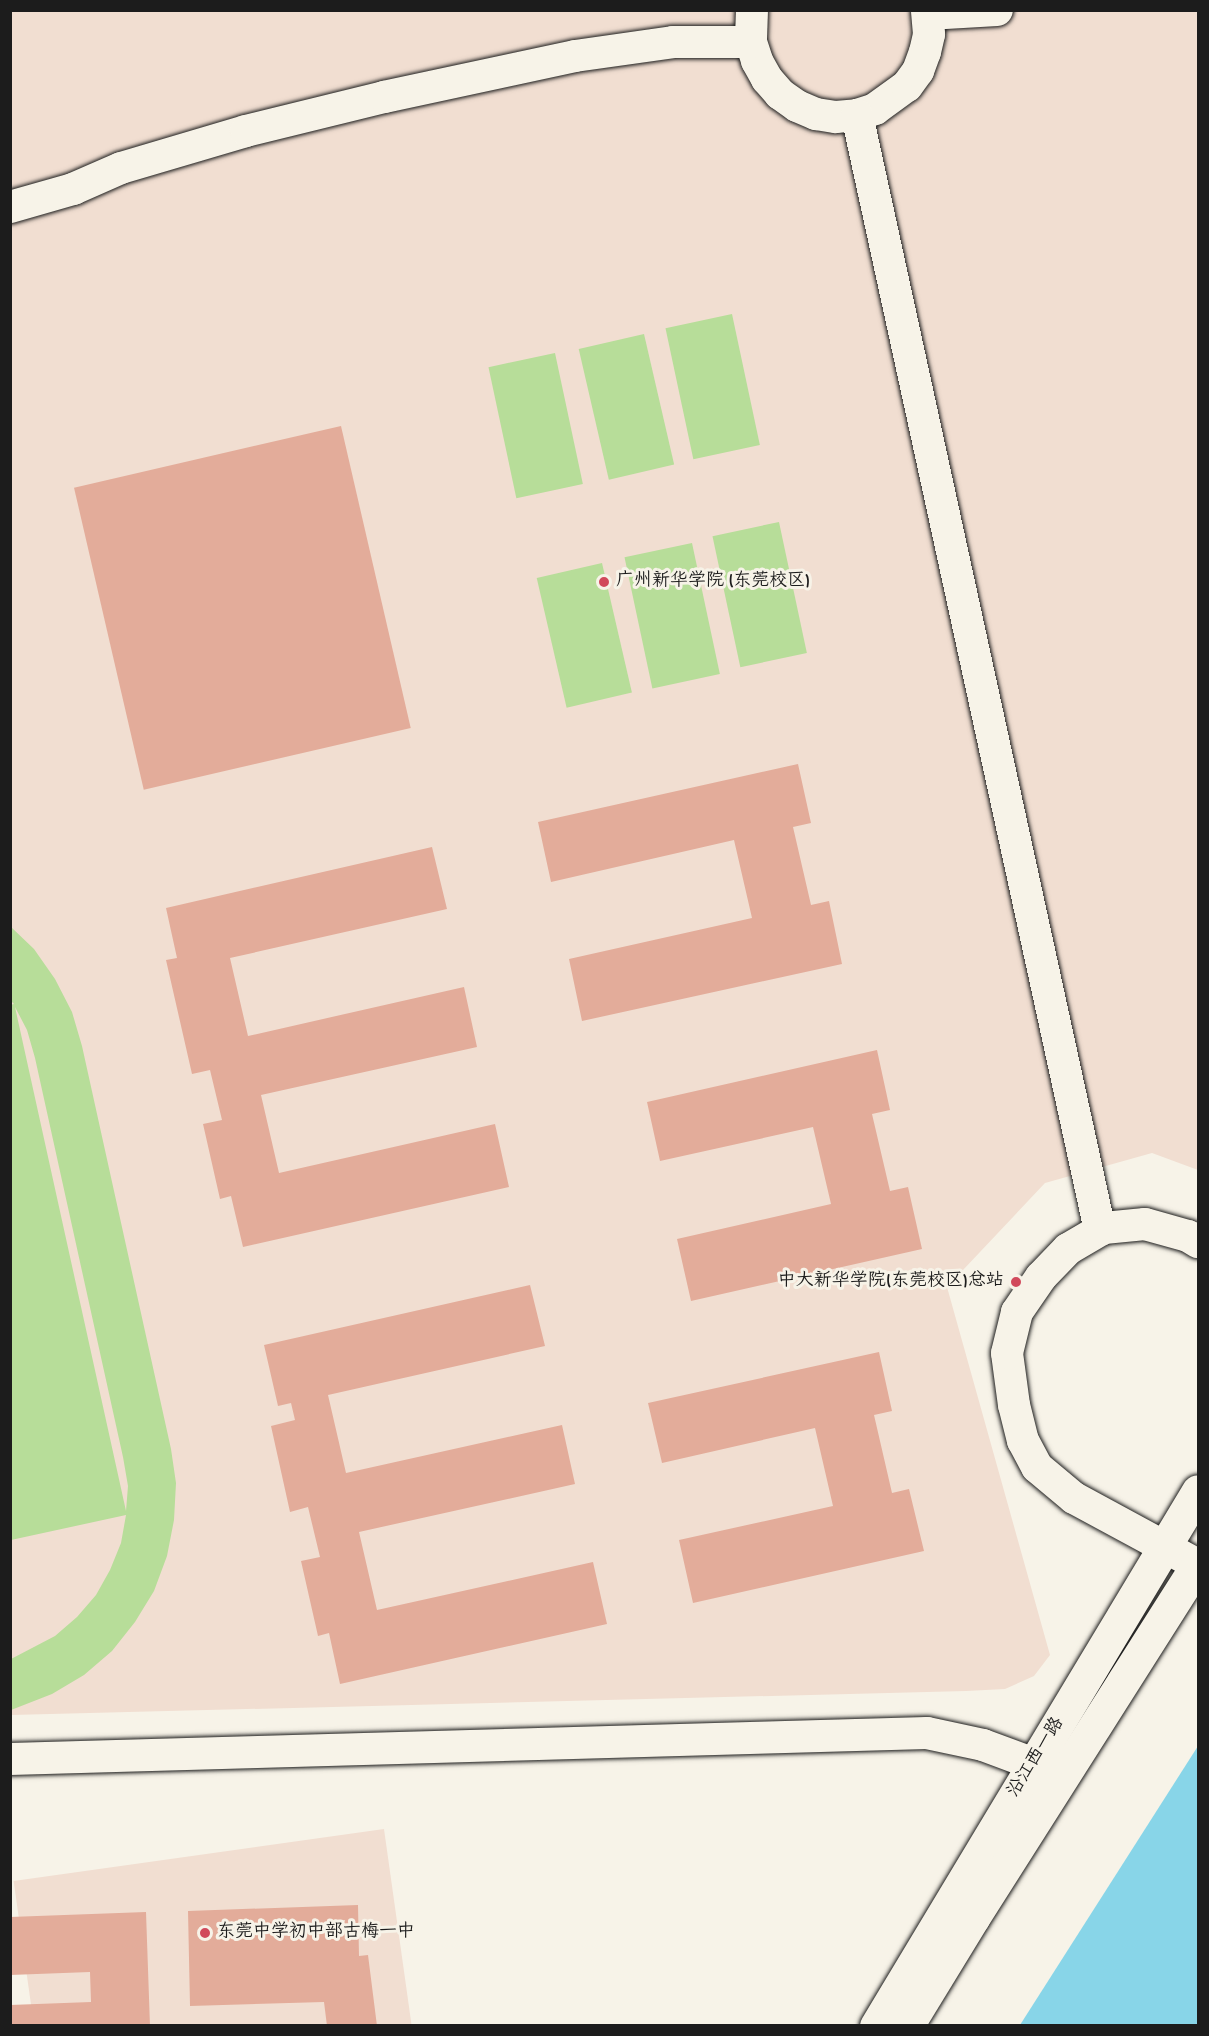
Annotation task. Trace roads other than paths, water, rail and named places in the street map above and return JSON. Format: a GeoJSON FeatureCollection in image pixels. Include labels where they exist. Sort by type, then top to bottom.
{"type":"FeatureCollection","features":[{"type":"Feature","properties":{"kind":"street"},"geometry":{"type":"LineString","coordinates":[[753,10],[751,42],[766,80],[797,106],[816,114],[836,117],[856,115],[875,109],[892,99],[918,70],[928,34],[927,12],[998,10]]}},
{"type":"Feature","properties":{"kind":"street"},"geometry":{"type":"LineString","coordinates":[[10,207],[73,189],[121,168],[235,134],[384,97],[575,56],[673,42],[751,42]]}},
{"type":"Feature","properties":{"kind":"street"},"geometry":{"type":"LineString","coordinates":[[856,115],[1100,1230]]}},
{"type":"Feature","properties":{"kind":"street"},"geometry":{"type":"LineString","coordinates":[[1198,1242],[1188,1236],[1145,1224],[1100,1230],[1068,1248],[1041,1277],[1017,1312],[1007,1353],[1014,1405],[1023,1440],[1037,1467],[1074,1498],[1198,1565]]}},
{"type":"Feature","properties":{"kind":"street","name":"沿江西一路"},"geometry":{"type":"LineString","coordinates":[[907,2025],[1198,1491]]}},
{"type":"Feature","properties":{"kind":"street","name":"沿江西一路"},"geometry":{"type":"LineString","coordinates":[[876,2025],[1046,1773],[1198,1565]]}},
{"type":"Feature","properties":{"kind":"street"},"geometry":{"type":"LineString","coordinates":[[10,1759],[927,1733],[983,1745],[1046,1773]]}},
{"type":"Feature","properties":{"kind":"water"},"geometry":{"type":"Polygon","coordinates":[[[1198,1746],[1198,2025],[1020,2025],[1198,1746]]]}},
{"type":"Feature","properties":{"kind":"place","name":"广州新华学院 (东莞校区)"},"geometry":{"type":"Point","coordinates":[604,582]}},
{"type":"Feature","properties":{"kind":"place","name":"中大新华学院(东莞校区)总站"},"geometry":{"type":"Point","coordinates":[1016,1282]}},
{"type":"Feature","properties":{"kind":"place","name":"东莞中学初中部古梅一中"},"geometry":{"type":"Point","coordinates":[205,1933]}}]}
